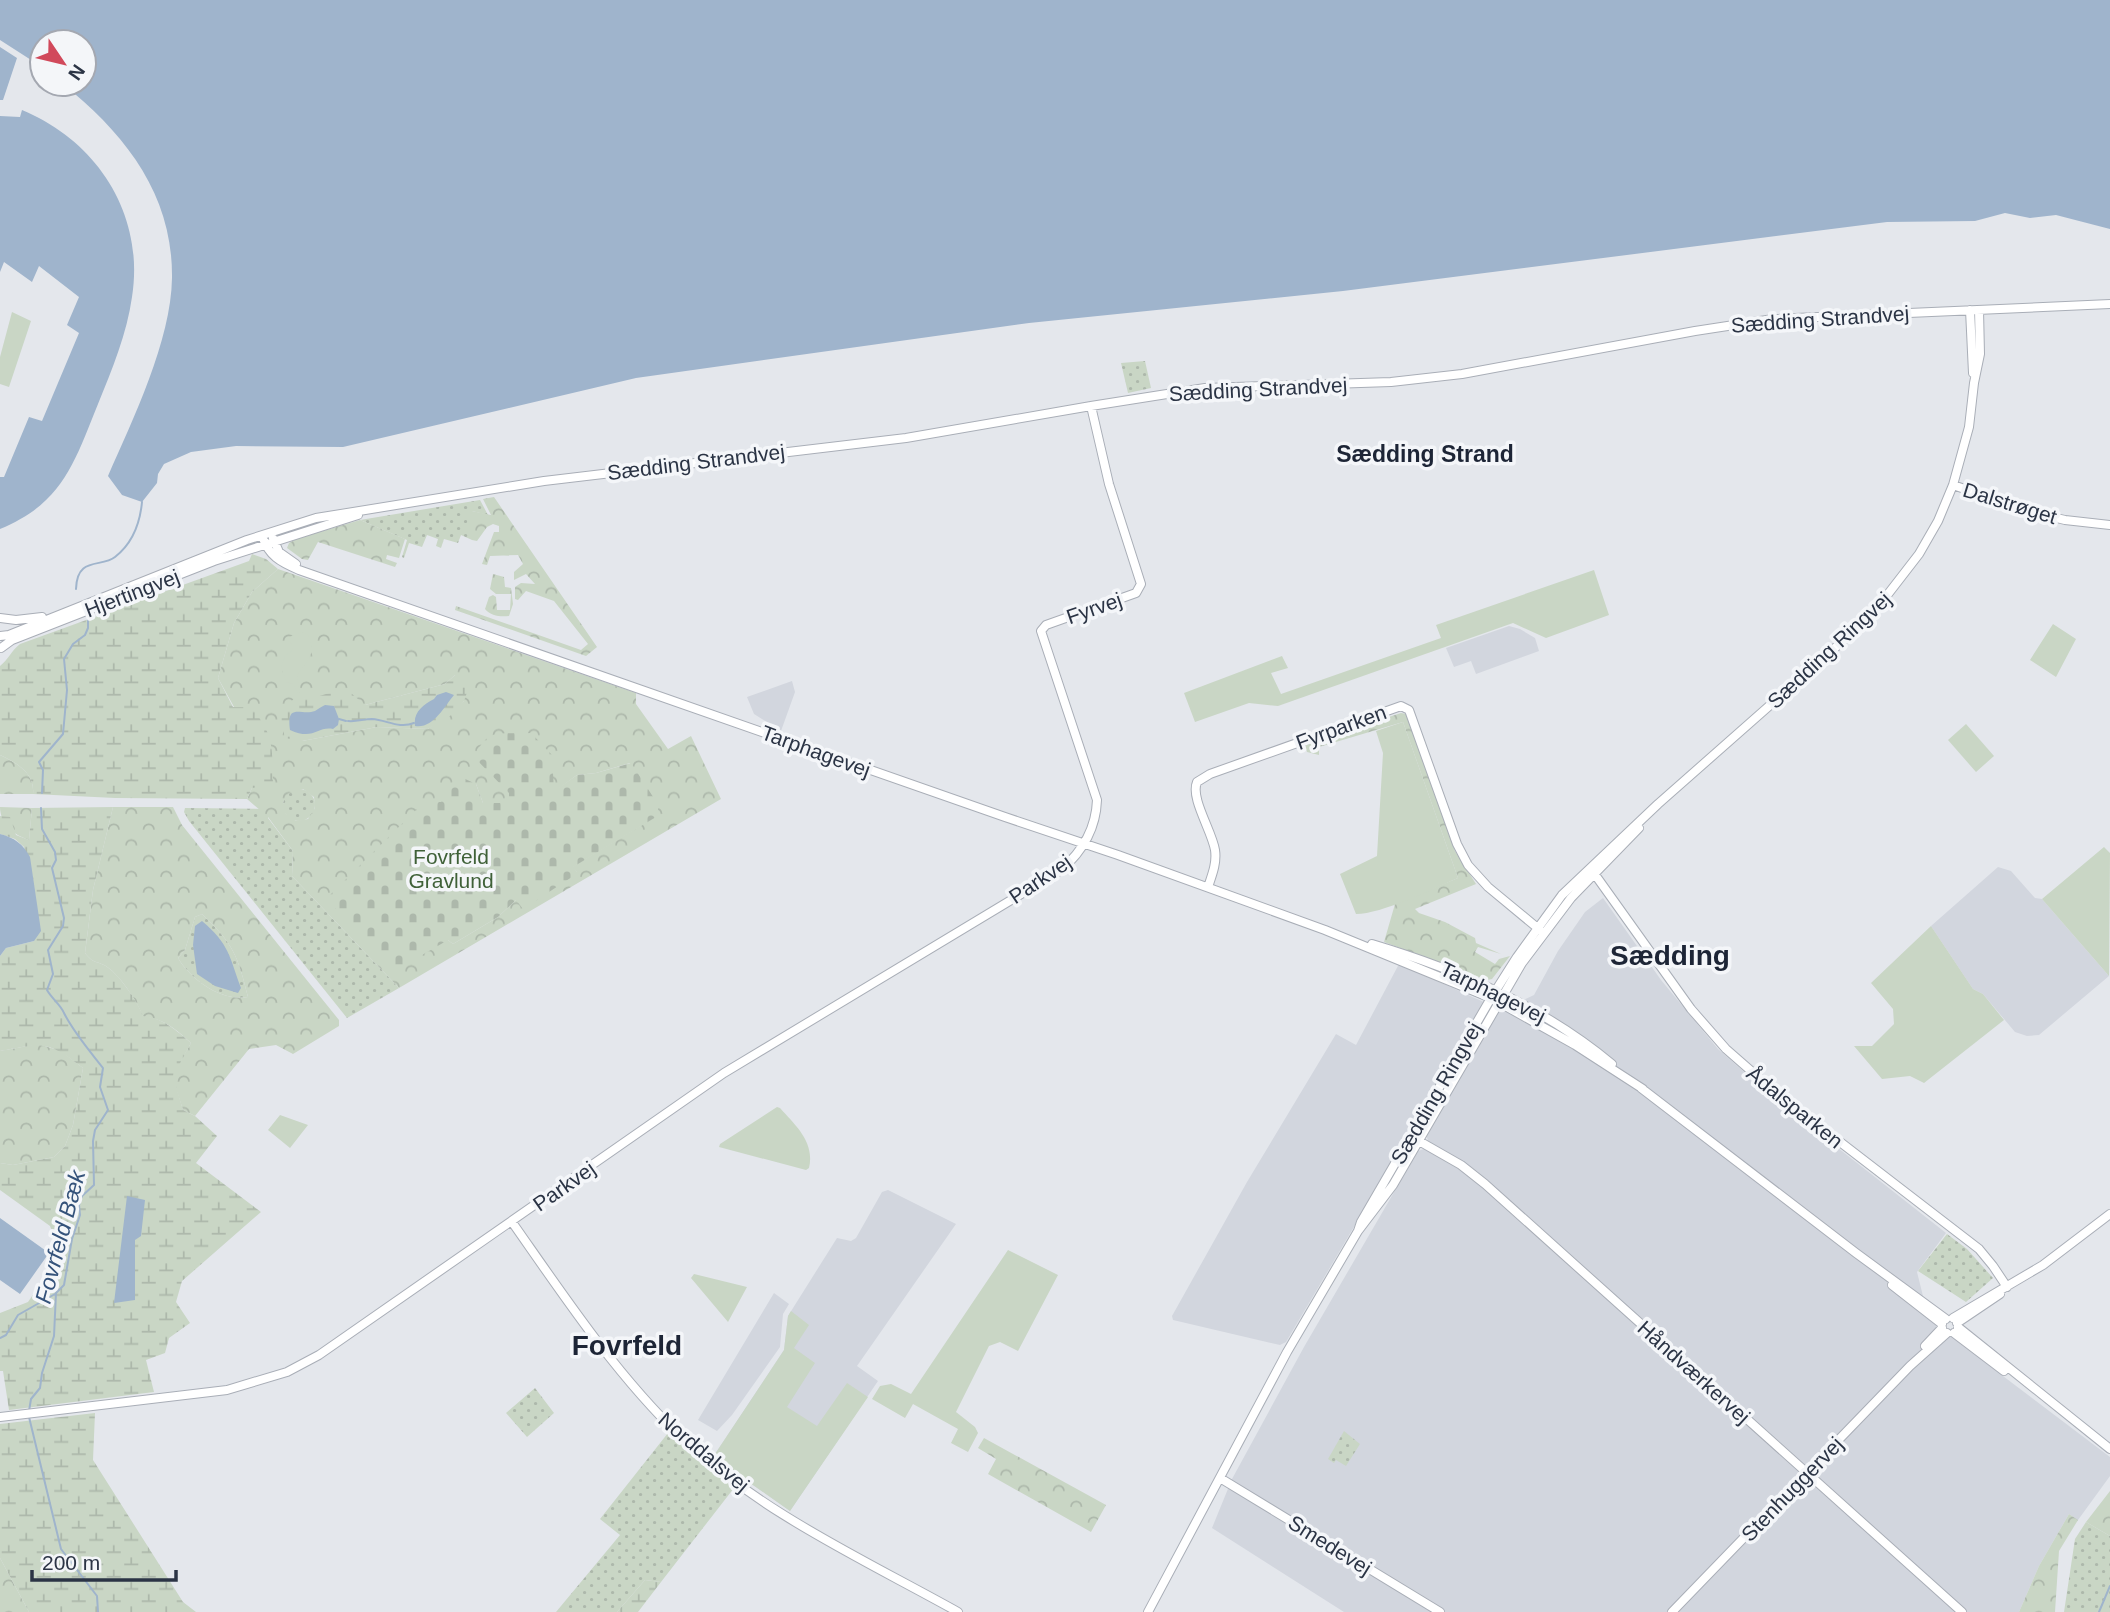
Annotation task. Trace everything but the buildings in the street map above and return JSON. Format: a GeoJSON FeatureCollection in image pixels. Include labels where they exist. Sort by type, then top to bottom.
{"type":"FeatureCollection","features":[{"type":"Feature","properties":{"kind":"street","name":"Sædding Strandvej"},"geometry":{"type":"LineString","coordinates":[[273,536],[300,532],[314,523],[367,511],[579,476],[906,438],[1205,388],[1391,382],[1462,374],[1773,319],[2110,304]]}},
{"type":"Feature","properties":{"kind":"street","name":"Sædding Ringvej"},"geometry":{"type":"LineString","coordinates":[[1358,1231],[1498,994],[1562,895],[1631,837],[1658,804],[1853,632],[1878,607],[1919,554],[1938,521],[1953,485],[1969,427],[1980,354],[1974,310]]}},
{"type":"Feature","properties":{"kind":"street","name":"Fyrvej"},"geometry":{"type":"LineString","coordinates":[[1085,844],[1096,816],[1097,800],[1041,631],[1046,625],[1136,593],[1141,584],[1109,484],[1091,406]]}},
{"type":"Feature","properties":{"kind":"street","name":"Dalstrøget"},"geometry":{"type":"LineString","coordinates":[[1953,485],[2031,512],[2065,520],[2110,524]]}},
{"type":"Feature","properties":{"kind":"street","name":"Sædding Strandvej"},"geometry":{"type":"LineString","coordinates":[[263,540],[319,522]]}},
{"type":"Feature","properties":{"kind":"street","name":"Tarphagevej"},"geometry":{"type":"LineString","coordinates":[[273,536],[284,557],[308,571]]}},
{"type":"Feature","properties":{"kind":"street","name":"Tarphagevej"},"geometry":{"type":"LineString","coordinates":[[263,540],[275,558],[285,564],[1208,887],[1325,930],[1442,977],[1451,984],[1498,994]]}},
{"type":"Feature","properties":{"kind":"street","name":"Hjertingvej"},"geometry":{"type":"LineString","coordinates":[[0,636],[9,635],[95,600],[263,540]]}},
{"type":"Feature","properties":{"kind":"street","name":"Hjertingvej"},"geometry":{"type":"LineString","coordinates":[[0,648],[24,635],[263,540]]}},
{"type":"Feature","properties":{"kind":"street"},"geometry":{"type":"LineString","coordinates":[[0,618],[36,619],[95,600]]}},
{"type":"Feature","properties":{"kind":"street","name":"Fyrparken"},"geometry":{"type":"LineString","coordinates":[[1208,887],[1214,868],[1215,848],[1195,792],[1199,779],[1401,706],[1409,710],[1457,844],[1468,865],[1488,887],[1542,928]]}},
{"type":"Feature","properties":{"kind":"street","name":"Parkvej"},"geometry":{"type":"LineString","coordinates":[[0,1417],[216,1391],[243,1386],[287,1372],[319,1355],[724,1073],[1061,870],[1085,844]]}},
{"type":"Feature","properties":{"kind":"street","name":"Ådalsparken"},"geometry":{"type":"LineString","coordinates":[[1590,872],[1691,1009],[1726,1049],[1774,1091],[1979,1249],[2007,1287]]}},
{"type":"Feature","properties":{"kind":"street","name":"Sædding Ringvej"},"geometry":{"type":"LineString","coordinates":[[1148,1612],[1287,1352],[1358,1231],[1381,1203],[1419,1141],[1498,994],[1511,960],[1517,957],[1542,928]]}},
{"type":"Feature","properties":{"kind":"street","name":"Tarphagevej"},"geometry":{"type":"LineString","coordinates":[[1325,930],[1446,968],[1498,994],[1643,1089]]}},
{"type":"Feature","properties":{"kind":"street"},"geometry":{"type":"LineString","coordinates":[[1498,994],[1511,992],[1551,1016],[1554,1022]]}},
{"type":"Feature","properties":{"kind":"street"},"geometry":{"type":"LineString","coordinates":[[1498,994],[1537,1016],[1554,1022]]}},
{"type":"Feature","properties":{"kind":"street","name":"Tarphagevej"},"geometry":{"type":"LineString","coordinates":[[1554,1022],[1604,1057],[2110,1449]]}},
{"type":"Feature","properties":{"kind":"street","name":"Håndværkervej"},"geometry":{"type":"LineString","coordinates":[[1419,1141],[1461,1165],[1485,1184],[1962,1612]]}},
{"type":"Feature","properties":{"kind":"street","name":"Stenhuggervej"},"geometry":{"type":"LineString","coordinates":[[1672,1612],[1950,1326],[2073,1244],[2110,1214]]}},
{"type":"Feature","properties":{"kind":"street","name":"Norddalsvej"},"geometry":{"type":"LineString","coordinates":[[512,1222],[604,1352],[653,1408],[693,1447],[722,1471],[807,1529],[958,1612]]}},
{"type":"Feature","properties":{"kind":"street","name":"Smedevej"},"geometry":{"type":"LineString","coordinates":[[1220,1478],[1440,1612]]}},
{"type":"Feature","properties":{"kind":"shaded area"},"geometry":{"type":"Polygon","coordinates":[[[1509,626],[1535,638],[1539,651],[1476,674],[1471,661],[1454,667],[1446,648],[1509,626]]]}},
{"type":"Feature","properties":{"kind":"shaded area"},"geometry":{"type":"Polygon","coordinates":[[[792,681],[795,692],[781,731],[754,714],[747,697],[792,681]]]}},
{"type":"Feature","properties":{"kind":"shaded area"},"geometry":{"type":"Polygon","coordinates":[[[1998,867],[2011,871],[2035,898],[2042,899],[2109,976],[2039,1035],[2027,1036],[2015,1032],[1983,994],[1973,989],[1931,926],[1998,867]]]}},
{"type":"Feature","properties":{"kind":"shaded area"},"geometry":{"type":"Polygon","coordinates":[[[1603,898],[1661,980],[1718,1049],[1767,1092],[1946,1233],[1917,1272],[1929,1320],[2110,1457],[2110,1476],[2078,1520],[2069,1514],[2039,1566],[2019,1612],[1344,1612],[1212,1528],[1232,1479],[1304,1347],[1418,1151],[1424,1149],[1433,1154],[1437,1147],[1428,1141],[1426,1134],[1498,1012],[1534,995],[1558,951],[1585,912],[1603,898]]]}},
{"type":"Feature","properties":{"kind":"shaded area"},"geometry":{"type":"Polygon","coordinates":[[[1399,964],[1486,1003],[1286,1342],[1280,1345],[1173,1320],[1172,1316],[1247,1182],[1336,1034],[1356,1045],[1399,964]]]}},
{"type":"Feature","properties":{"kind":"shaded area"},"geometry":{"type":"Polygon","coordinates":[[[888,1190],[956,1224],[857,1366],[878,1381],[790,1511],[713,1457],[784,1350],[788,1316],[837,1238],[851,1241],[856,1238],[882,1192],[888,1190]]]}},
{"type":"Feature","properties":{"kind":"shaded area"},"geometry":{"type":"Polygon","coordinates":[[[774,1293],[789,1304],[783,1314],[780,1347],[732,1415],[717,1431],[698,1420],[774,1293]]]}},
{"type":"Feature","properties":{"kind":"green space"},"geometry":{"type":"Polygon","coordinates":[[[12,312],[31,321],[9,387],[0,384],[0,357],[12,312]]]}},
{"type":"Feature","properties":{"kind":"green space"},"geometry":{"type":"Polygon","coordinates":[[[1145,361],[1151,388],[1128,393],[1121,363],[1145,361]]]}},
{"type":"Feature","properties":{"kind":"green space"},"geometry":{"type":"Polygon","coordinates":[[[494,497],[597,647],[586,656],[455,610],[456,606],[581,650],[588,644],[554,601],[526,591],[518,600],[515,599],[515,587],[521,583],[535,584],[526,574],[514,580],[514,572],[523,564],[518,555],[490,556],[487,565],[482,564],[494,532],[499,532],[499,526],[493,524],[487,527],[477,541],[472,540],[471,532],[464,529],[472,511],[491,515],[483,499],[494,497]]]}},
{"type":"Feature","properties":{"kind":"green space"},"geometry":{"type":"Polygon","coordinates":[[[480,500],[488,515],[472,511],[472,540],[461,535],[458,543],[444,539],[441,548],[436,546],[438,539],[427,535],[422,547],[409,543],[404,558],[402,557],[407,540],[360,520],[480,500]]]}},
{"type":"Feature","properties":{"kind":"green space"},"geometry":{"type":"Polygon","coordinates":[[[360,520],[405,539],[399,558],[387,555],[386,559],[397,563],[395,567],[318,542],[308,560],[302,559],[287,548],[289,543],[296,539],[360,520]]]}},
{"type":"Feature","properties":{"kind":"green space"},"geometry":{"type":"Polygon","coordinates":[[[252,554],[266,559],[278,569],[252,592],[234,623],[218,678],[233,707],[251,707],[264,726],[271,743],[273,785],[252,788],[247,799],[33,794],[31,780],[24,770],[0,755],[0,666],[14,650],[20,644],[249,561],[252,554]]]}},
{"type":"Feature","properties":{"kind":"green space"},"geometry":{"type":"Polygon","coordinates":[[[278,569],[636,693],[636,704],[668,749],[691,736],[721,799],[399,988],[292,876],[293,851],[268,817],[247,799],[252,788],[234,707],[218,678],[234,623],[252,592],[278,569]],[[455,675],[445,684],[365,705],[296,698],[302,741],[377,727],[428,729],[464,701],[455,675]],[[630,763],[596,773],[577,775],[554,792],[509,793],[509,803],[483,803],[476,784],[441,802],[424,803],[448,940],[453,944],[498,917],[517,899],[523,908],[577,872],[572,867],[655,817],[630,763]],[[303,789],[289,793],[283,802],[286,814],[296,821],[308,819],[315,808],[314,797],[303,789]]]}},
{"type":"Feature","properties":{"kind":"green space"},"geometry":{"type":"Polygon","coordinates":[[[1594,570],[1609,615],[1546,638],[1513,623],[1278,706],[1249,703],[1195,722],[1184,693],[1282,656],[1288,668],[1271,673],[1281,694],[1441,638],[1436,625],[1594,570]]]}},
{"type":"Feature","properties":{"kind":"green space"},"geometry":{"type":"Polygon","coordinates":[[[493,574],[504,577],[505,587],[511,588],[513,604],[509,616],[496,616],[485,609],[489,597],[493,595],[496,597],[497,610],[510,610],[511,594],[496,594],[490,589],[493,574]]]}},
{"type":"Feature","properties":{"kind":"green space"},"geometry":{"type":"Polygon","coordinates":[[[2053,624],[2076,639],[2056,677],[2030,660],[2053,624]]]}},
{"type":"Feature","properties":{"kind":"green space"},"geometry":{"type":"Polygon","coordinates":[[[302,632],[308,635],[312,647],[308,661],[297,675],[298,694],[293,684],[286,682],[281,666],[285,656],[293,650],[289,637],[302,632]]]}},
{"type":"Feature","properties":{"kind":"green space"},"geometry":{"type":"Polygon","coordinates":[[[455,675],[472,678],[464,701],[450,716],[428,729],[377,727],[302,741],[285,738],[279,712],[296,697],[310,699],[345,688],[365,705],[445,684],[455,675]]]}},
{"type":"Feature","properties":{"kind":"green space"},"geometry":{"type":"Polygon","coordinates":[[[1401,713],[1406,714],[1455,851],[1476,884],[1415,909],[1445,922],[1475,938],[1476,943],[1501,954],[1478,947],[1475,952],[1495,964],[1499,959],[1510,956],[1492,979],[1487,980],[1384,942],[1395,904],[1458,878],[1403,722],[1319,747],[1319,755],[1307,752],[1305,745],[1401,713]]]}},
{"type":"Feature","properties":{"kind":"green space"},"geometry":{"type":"Polygon","coordinates":[[[1403,722],[1458,878],[1393,906],[1356,914],[1340,874],[1377,856],[1383,753],[1376,731],[1403,722]]]}},
{"type":"Feature","properties":{"kind":"green space"},"geometry":{"type":"Polygon","coordinates":[[[1966,724],[1994,756],[1976,772],[1948,740],[1966,724]]]}},
{"type":"Feature","properties":{"kind":"green space","name":"Fovrfeld Gravlund"},"geometry":{"type":"Polygon","coordinates":[[[531,733],[552,755],[554,791],[577,775],[596,773],[631,763],[659,806],[656,817],[573,867],[578,873],[523,909],[516,900],[498,917],[453,944],[448,940],[396,970],[326,899],[424,802],[441,802],[449,784],[463,778],[476,784],[483,803],[509,803],[509,793],[474,757],[490,736],[531,733]]]}},
{"type":"Feature","properties":{"kind":"green space"},"geometry":{"type":"Polygon","coordinates":[[[0,755],[24,770],[31,780],[33,794],[0,794],[0,755]]]}},
{"type":"Feature","properties":{"kind":"green space"},"geometry":{"type":"Polygon","coordinates":[[[299,789],[310,794],[315,805],[310,816],[299,821],[288,816],[283,805],[288,794],[299,789]]]}},
{"type":"Feature","properties":{"kind":"green space"},"geometry":{"type":"Polygon","coordinates":[[[0,807],[32,808],[29,840],[9,828],[2,819],[0,807]]]}},
{"type":"Feature","properties":{"kind":"green space"},"geometry":{"type":"Polygon","coordinates":[[[113,807],[173,807],[182,825],[339,1020],[339,1026],[293,1054],[276,1045],[249,1049],[195,1116],[183,1110],[172,1076],[191,1043],[169,1025],[143,1017],[132,996],[115,974],[85,953],[93,890],[113,807]],[[202,914],[195,917],[185,950],[178,958],[191,974],[208,988],[228,996],[248,997],[233,951],[202,914]]]}},
{"type":"Feature","properties":{"kind":"green space"},"geometry":{"type":"Polygon","coordinates":[[[113,807],[93,890],[85,953],[115,974],[143,1016],[163,1022],[191,1043],[173,1076],[183,1110],[195,1116],[217,1136],[196,1163],[261,1212],[182,1281],[176,1302],[190,1323],[169,1338],[165,1353],[146,1360],[154,1392],[9,1410],[3,1371],[0,1371],[0,1313],[28,1302],[61,1254],[50,1226],[0,1190],[0,1163],[13,1165],[54,1157],[65,1146],[73,1125],[83,1068],[61,1052],[44,1046],[0,1051],[0,956],[6,948],[34,941],[24,847],[15,839],[0,834],[0,816],[10,817],[16,835],[29,840],[32,808],[113,807]]]}},
{"type":"Feature","properties":{"kind":"green space"},"geometry":{"type":"Polygon","coordinates":[[[185,808],[268,809],[268,818],[293,851],[292,876],[399,988],[347,1018],[189,821],[184,812],[185,808]]]}},
{"type":"Feature","properties":{"kind":"green space"},"geometry":{"type":"Polygon","coordinates":[[[2104,847],[2110,853],[2109,976],[2042,899],[2104,847]]]}},
{"type":"Feature","properties":{"kind":"green space"},"geometry":{"type":"Polygon","coordinates":[[[202,914],[221,933],[233,951],[248,997],[228,996],[208,988],[191,974],[178,958],[185,950],[195,917],[202,914]]]}},
{"type":"Feature","properties":{"kind":"green space"},"geometry":{"type":"Polygon","coordinates":[[[1931,926],[1973,989],[1983,994],[2004,1020],[1924,1083],[1910,1076],[1882,1079],[1854,1046],[1872,1046],[1894,1024],[1893,1009],[1871,983],[1931,926]]]}},
{"type":"Feature","properties":{"kind":"green space"},"geometry":{"type":"Polygon","coordinates":[[[38,1044],[61,1051],[83,1068],[73,1125],[65,1146],[54,1157],[13,1165],[0,1163],[0,1051],[38,1044]]]}},
{"type":"Feature","properties":{"kind":"green space"},"geometry":{"type":"Polygon","coordinates":[[[777,1107],[798,1128],[807,1142],[809,1168],[806,1170],[719,1147],[720,1144],[777,1107]]]}},
{"type":"Feature","properties":{"kind":"green space"},"geometry":{"type":"Polygon","coordinates":[[[280,1115],[308,1125],[290,1148],[268,1130],[280,1115]]]}},
{"type":"Feature","properties":{"kind":"green space"},"geometry":{"type":"Polygon","coordinates":[[[1947,1234],[1967,1249],[1993,1278],[1966,1302],[1918,1271],[1947,1234]]]}},
{"type":"Feature","properties":{"kind":"green space"},"geometry":{"type":"Polygon","coordinates":[[[1008,1250],[1058,1275],[1018,1351],[1000,1342],[989,1346],[956,1412],[975,1427],[978,1433],[968,1452],[951,1443],[958,1429],[913,1404],[905,1418],[872,1399],[880,1386],[891,1384],[911,1394],[1008,1250]]]}},
{"type":"Feature","properties":{"kind":"green space"},"geometry":{"type":"Polygon","coordinates":[[[694,1274],[747,1287],[728,1322],[691,1278],[694,1274]]]}},
{"type":"Feature","properties":{"kind":"green space"},"geometry":{"type":"Polygon","coordinates":[[[791,1311],[809,1325],[794,1348],[815,1363],[787,1407],[817,1426],[847,1383],[868,1397],[790,1511],[713,1457],[784,1350],[791,1311]]]}},
{"type":"Feature","properties":{"kind":"green space"},"geometry":{"type":"Polygon","coordinates":[[[535,1388],[554,1413],[527,1437],[506,1413],[535,1388]]]}},
{"type":"Feature","properties":{"kind":"green space"},"geometry":{"type":"Polygon","coordinates":[[[95,1413],[93,1460],[183,1602],[196,1612],[29,1612],[0,1558],[0,1424],[95,1413]]]}},
{"type":"Feature","properties":{"kind":"green space"},"geometry":{"type":"Polygon","coordinates":[[[1344,1431],[1360,1444],[1346,1466],[1328,1459],[1344,1431]]]}},
{"type":"Feature","properties":{"kind":"green space"},"geometry":{"type":"Polygon","coordinates":[[[668,1433],[734,1488],[661,1582],[645,1580],[617,1612],[556,1612],[620,1535],[600,1519],[668,1433]]]}},
{"type":"Feature","properties":{"kind":"green space"},"geometry":{"type":"Polygon","coordinates":[[[984,1438],[1106,1505],[1091,1532],[988,1474],[996,1459],[978,1448],[984,1438]]]}},
{"type":"Feature","properties":{"kind":"green space"},"geometry":{"type":"Polygon","coordinates":[[[2110,1491],[2110,1536],[2086,1522],[2110,1491]]]}},
{"type":"Feature","properties":{"kind":"green space"},"geometry":{"type":"Polygon","coordinates":[[[2069,1514],[2078,1520],[2059,1551],[2055,1612],[2019,1612],[2039,1566],[2069,1514]]]}},
{"type":"Feature","properties":{"kind":"green space"},"geometry":{"type":"Polygon","coordinates":[[[2086,1522],[2110,1536],[2110,1612],[2064,1612],[2075,1539],[2086,1522]]]}},
{"type":"Feature","properties":{"kind":"green space"},"geometry":{"type":"Polygon","coordinates":[[[0,1558],[29,1612],[0,1612],[0,1558]]]}},
{"type":"Feature","properties":{"kind":"green space"},"geometry":{"type":"Polygon","coordinates":[[[645,1580],[661,1582],[638,1612],[617,1612],[645,1580]]]}},
{"type":"Feature","properties":{"kind":"water"},"geometry":{"type":"Polygon","coordinates":[[[0,0],[2110,0],[2110,229],[2056,215],[2030,218],[2005,213],[1975,221],[1887,222],[1343,291],[1029,323],[636,378],[343,447],[236,446],[191,452],[164,464],[158,474],[157,483],[142,502],[122,495],[108,476],[149,379],[165,328],[172,278],[164,219],[141,168],[125,145],[80,98],[98,98],[98,28],[28,28],[28,58],[0,40],[0,0]]]}},
{"type":"Feature","properties":{"kind":"water"},"geometry":{"type":"Polygon","coordinates":[[[0,47],[17,58],[3,100],[0,100],[0,47]]]}},
{"type":"Feature","properties":{"kind":"water"},"geometry":{"type":"Polygon","coordinates":[[[22,110],[73,141],[93,161],[110,184],[123,210],[131,237],[134,266],[130,311],[123,338],[73,463],[64,479],[39,507],[0,529],[0,477],[4,477],[29,417],[42,421],[79,333],[67,325],[79,297],[39,266],[32,282],[4,262],[0,272],[0,116],[20,117],[22,110]]]}},
{"type":"Feature","properties":{"kind":"water"},"geometry":{"type":"Polygon","coordinates":[[[446,692],[454,695],[433,721],[415,726],[420,710],[437,695],[446,692]]]}},
{"type":"Feature","properties":{"kind":"water"},"geometry":{"type":"Polygon","coordinates":[[[325,705],[334,706],[339,719],[338,725],[333,729],[323,729],[310,734],[290,730],[292,713],[315,711],[325,705]]]}},
{"type":"Feature","properties":{"kind":"water"},"geometry":{"type":"Polygon","coordinates":[[[0,834],[18,842],[30,857],[41,931],[34,941],[6,948],[0,956],[0,834]]]}},
{"type":"Feature","properties":{"kind":"water"},"geometry":{"type":"Polygon","coordinates":[[[202,921],[228,952],[241,988],[238,993],[215,986],[197,974],[193,945],[195,926],[202,921]]]}},
{"type":"Feature","properties":{"kind":"water"},"geometry":{"type":"Polygon","coordinates":[[[127,1196],[145,1200],[141,1236],[135,1240],[135,1300],[114,1303],[127,1196]]]}},
{"type":"Feature","properties":{"kind":"water"},"geometry":{"type":"Polygon","coordinates":[[[0,1218],[49,1253],[20,1294],[0,1280],[0,1218]]]}},
{"type":"Feature","properties":{"kind":"waterway","name":"Fovrfeld Bæk"},"geometry":{"type":"LineString","coordinates":[[76,589],[77,579],[85,567],[115,557],[127,545],[137,525],[142,502]]}},
{"type":"Feature","properties":{"kind":"waterway","name":"Fovrfeld Bæk"},"geometry":{"type":"LineString","coordinates":[[42,793],[43,770],[39,762],[63,734],[67,690],[64,659],[73,644],[85,635],[88,618]]}},
{"type":"Feature","properties":{"kind":"waterway"},"geometry":{"type":"LineString","coordinates":[[339,719],[346,721]]}},
{"type":"Feature","properties":{"kind":"waterway"},"geometry":{"type":"LineString","coordinates":[[348,721],[372,719],[398,725],[414,723]]}},
{"type":"Feature","properties":{"kind":"waterway","name":"Fovrfeld Bæk"},"geometry":{"type":"LineString","coordinates":[[29,1411],[31,1399],[40,1388],[54,1336],[56,1293],[64,1285],[72,1239],[80,1215],[79,1205],[82,1196],[94,1185],[95,1130],[108,1110],[100,1087],[103,1068],[47,990],[53,974],[48,950],[63,926],[64,918],[52,868],[56,860],[55,852],[42,829],[41,808]]}},
{"type":"Feature","properties":{"kind":"waterway"},"geometry":{"type":"LineString","coordinates":[[0,1338],[6,1335],[18,1315],[55,1294]]}},
{"type":"Feature","properties":{"kind":"waterway"},"geometry":{"type":"LineString","coordinates":[[29,1417],[61,1549],[97,1596],[98,1612]]}},
{"type":"Feature","properties":{"kind":"waterway"},"geometry":{"type":"LineString","coordinates":[[2099,1612],[2110,1586]]}},
{"type":"Feature","properties":{"kind":"district","name":"Sædding Strand"},"geometry":{"type":"Point","coordinates":[1425,454]}},
{"type":"Feature","properties":{"kind":"district","name":"Sædding"},"geometry":{"type":"Point","coordinates":[1670,955]}},
{"type":"Feature","properties":{"kind":"district","name":"Fovrfeld"},"geometry":{"type":"Point","coordinates":[627,1345]}}]}
